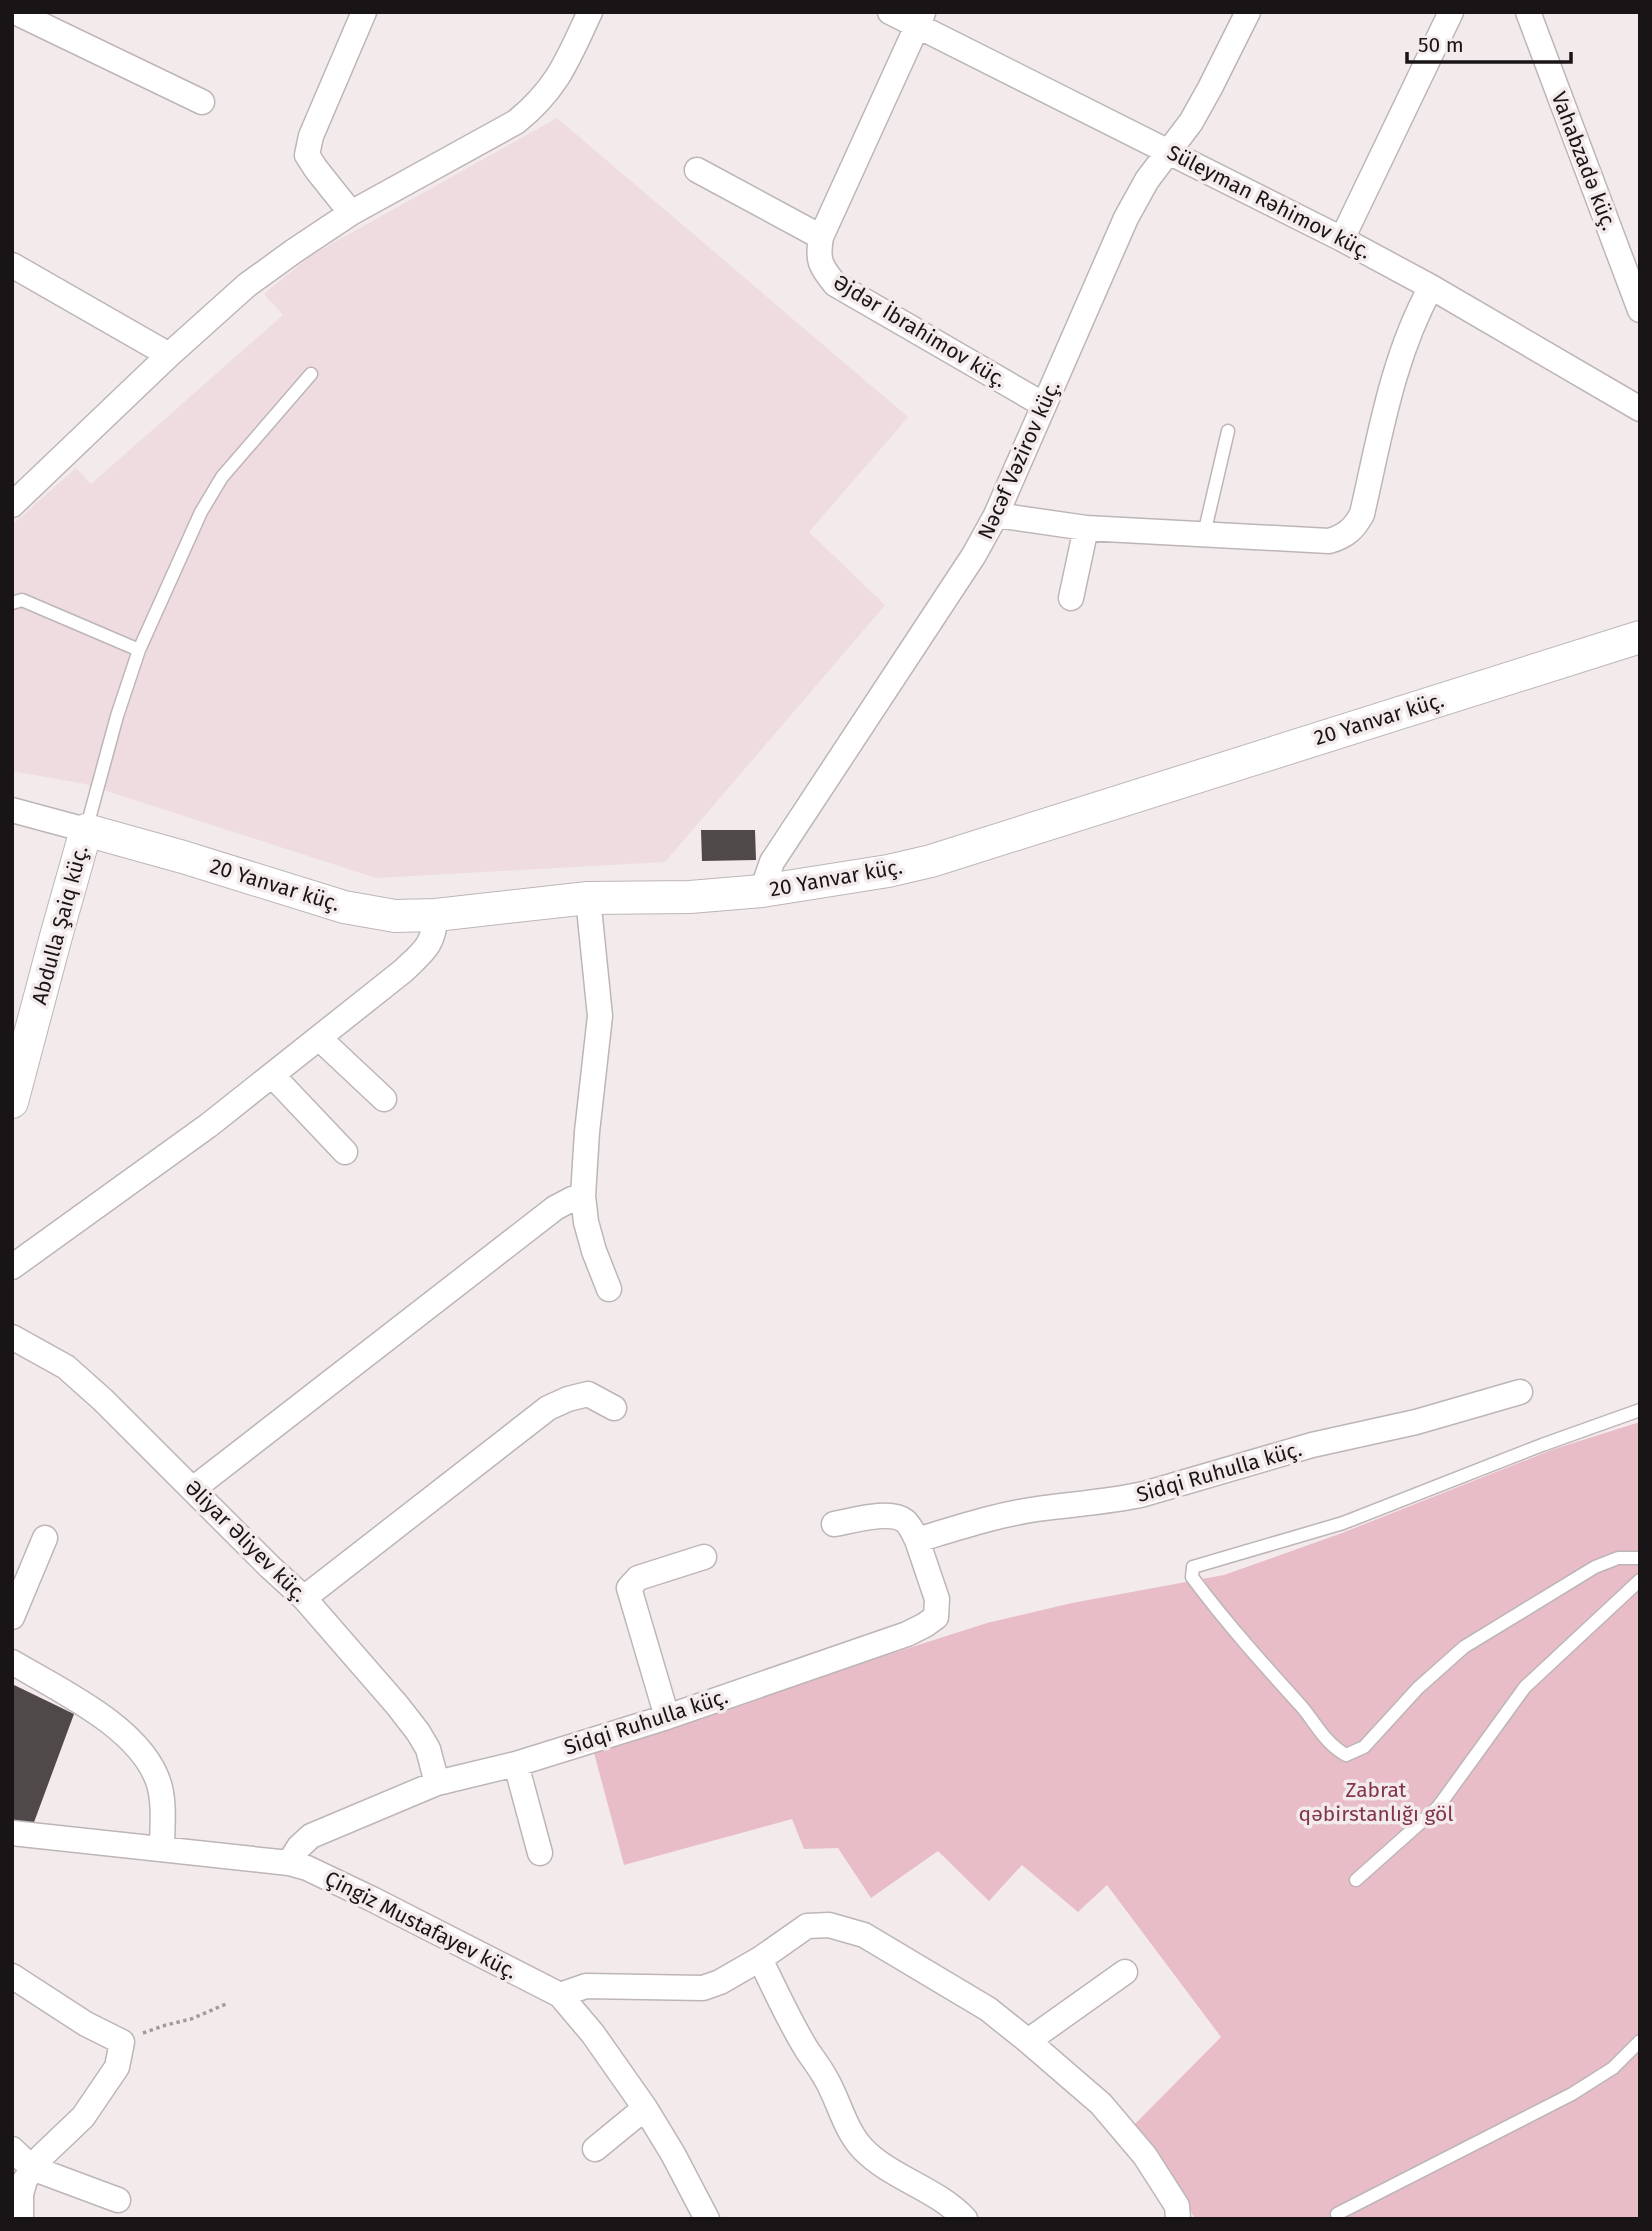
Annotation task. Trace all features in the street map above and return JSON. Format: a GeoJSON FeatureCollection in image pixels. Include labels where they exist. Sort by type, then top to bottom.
{"type":"FeatureCollection","features":[{"type":"Feature","properties":{"kind":"street"},"geometry":{"type":"LineString","coordinates":[[15,12],[202,102]]}},
{"type":"Feature","properties":{"kind":"street"},"geometry":{"type":"LineString","coordinates":[[351,213],[307,155],[311,136],[364,12]]}},
{"type":"Feature","properties":{"kind":"street"},"geometry":{"type":"LineString","coordinates":[[12,505],[169,355],[247,285],[351,213],[516,121],[529,111],[555,82],[590,12]]}},
{"type":"Feature","properties":{"kind":"street","name":"Süleyman Rəhimov küç."},"geometry":{"type":"LineString","coordinates":[[890,12],[920,19],[1342,239],[1431,287],[1640,409]]}},
{"type":"Feature","properties":{"kind":"street","name":"Nəcəf Vəzirov küç."},"geometry":{"type":"LineString","coordinates":[[762,891],[772,862],[974,555],[996,515],[1126,218],[1147,180],[1191,122],[1248,12]]}},
{"type":"Feature","properties":{"kind":"street"},"geometry":{"type":"LineString","coordinates":[[1342,239],[1451,12]]}},
{"type":"Feature","properties":{"kind":"street","name":"Vahabzadə küç."},"geometry":{"type":"LineString","coordinates":[[1528,12],[1637,295]]}},
{"type":"Feature","properties":{"kind":"street","name":"Əjdər İbrahimov küç."},"geometry":{"type":"LineString","coordinates":[[920,19],[821,237],[818,254],[823,270],[835,284],[1044,405]]}},
{"type":"Feature","properties":{"kind":"street"},"geometry":{"type":"LineString","coordinates":[[697,170],[821,237]]}},
{"type":"Feature","properties":{"kind":"street"},"geometry":{"type":"LineString","coordinates":[[12,265],[169,355]]}},
{"type":"Feature","properties":{"kind":"street"},"geometry":{"type":"LineString","coordinates":[[996,515],[1086,528],[1329,541],[1344,537],[1354,528],[1362,514],[1398,359],[1414,318],[1431,287]]}},
{"type":"Feature","properties":{"kind":"street"},"geometry":{"type":"LineString","coordinates":[[1071,598],[1086,528]]}},
{"type":"Feature","properties":{"kind":"street","name":"20 Yanvar küç."},"geometry":{"type":"LineString","coordinates":[[12,810],[183,857],[344,907],[395,915],[436,915],[469,909],[589,898],[690,897],[762,891],[831,882],[931,861],[1640,637]]}},
{"type":"Feature","properties":{"kind":"street","name":"Abdulla Şaiq küç."},"geometry":{"type":"LineString","coordinates":[[12,1102],[86,830]]}},
{"type":"Feature","properties":{"kind":"street"},"geometry":{"type":"LineString","coordinates":[[589,898],[600,1016],[583,1196],[586,1222],[594,1251],[609,1289]]}},
{"type":"Feature","properties":{"kind":"street"},"geometry":{"type":"LineString","coordinates":[[12,1267],[209,1125],[403,971],[426,949],[434,935],[436,915]]}},
{"type":"Feature","properties":{"kind":"street"},"geometry":{"type":"LineString","coordinates":[[319,1038],[384,1099]]}},
{"type":"Feature","properties":{"kind":"street"},"geometry":{"type":"LineString","coordinates":[[272,1075],[345,1152]]}},
{"type":"Feature","properties":{"kind":"street"},"geometry":{"type":"LineString","coordinates":[[193,1489],[555,1208],[583,1196]]}},
{"type":"Feature","properties":{"kind":"street","name":"Əliyar Əliyev küç."},"geometry":{"type":"LineString","coordinates":[[12,1337],[66,1367],[103,1400],[304,1598],[418,1732],[428,1749],[437,1783]]}},
{"type":"Feature","properties":{"kind":"street","name":"Sidqi Ruhulla küç."},"geometry":{"type":"LineString","coordinates":[[917,1540],[999,1516],[1121,1500],[1312,1445],[1416,1422],[1520,1392]]}},
{"type":"Feature","properties":{"kind":"street"},"geometry":{"type":"LineString","coordinates":[[304,1598],[548,1408],[587,1394],[614,1408]]}},
{"type":"Feature","properties":{"kind":"street","name":"Sidqi Ruhulla küç."},"geometry":{"type":"LineString","coordinates":[[289,1863],[299,1847],[311,1836],[437,1783],[516,1764],[667,1717],[906,1634],[936,1617],[937,1598],[917,1540],[906,1522],[896,1516],[882,1516],[834,1524]]}},
{"type":"Feature","properties":{"kind":"street"},"geometry":{"type":"LineString","coordinates":[[12,1617],[45,1538]]}},
{"type":"Feature","properties":{"kind":"street"},"geometry":{"type":"LineString","coordinates":[[667,1717],[629,1588],[638,1578],[704,1557]]}},
{"type":"Feature","properties":{"kind":"street"},"geometry":{"type":"LineString","coordinates":[[12,1662],[112,1722],[149,1760],[160,1785],[162,1849]]}},
{"type":"Feature","properties":{"kind":"street"},"geometry":{"type":"LineString","coordinates":[[516,1764],[540,1853]]}},
{"type":"Feature","properties":{"kind":"street","name":"Çingiz Mustafayev küç."},"geometry":{"type":"LineString","coordinates":[[12,1833],[289,1863],[307,1868],[560,1995],[593,2034],[645,2108],[707,2219]]}},
{"type":"Feature","properties":{"kind":"street"},"geometry":{"type":"LineString","coordinates":[[560,1995],[586,1986],[704,1988],[761,1959],[807,1926],[829,1925],[864,1936],[988,2009],[1101,2104],[1145,2156],[1177,2206],[1178,2219]]}},
{"type":"Feature","properties":{"kind":"street"},"geometry":{"type":"LineString","coordinates":[[761,1959],[789,2018],[806,2050],[825,2076],[860,2147],[877,2162],[954,2207],[965,2219]]}},
{"type":"Feature","properties":{"kind":"street"},"geometry":{"type":"LineString","coordinates":[[1028,2041],[1125,1972]]}},
{"type":"Feature","properties":{"kind":"street"},"geometry":{"type":"LineString","coordinates":[[12,1976],[86,2024],[122,2042],[117,2067],[83,2117],[32,2168],[24,2180],[20,2194],[21,2219]]}},
{"type":"Feature","properties":{"kind":"street"},"geometry":{"type":"LineString","coordinates":[[595,2149],[645,2108]]}},
{"type":"Feature","properties":{"kind":"street"},"geometry":{"type":"LineString","coordinates":[[12,2149],[32,2168],[118,2200]]}},
{"type":"Feature","properties":{"kind":"lane"},"geometry":{"type":"LineString","coordinates":[[86,830],[117,716],[139,650],[201,512],[222,477],[312,374]]}},
{"type":"Feature","properties":{"kind":"lane"},"geometry":{"type":"LineString","coordinates":[[1203,534],[1228,431]]}},
{"type":"Feature","properties":{"kind":"lane"},"geometry":{"type":"LineString","coordinates":[[12,603],[22,600],[139,650]]}},
{"type":"Feature","properties":{"kind":"lane"},"geometry":{"type":"LineString","coordinates":[[1640,1409],[1343,1523],[1194,1567],[1192,1577],[1218,1612],[1312,1719],[1332,1747],[1346,1755],[1364,1747],[1418,1688],[1464,1647],[1595,1567],[1618,1558],[1640,1558]]}},
{"type":"Feature","properties":{"kind":"lane"},"geometry":{"type":"LineString","coordinates":[[1356,1880],[1438,1807],[1525,1687],[1640,1580]]}},
{"type":"Feature","properties":{"kind":"lane"},"geometry":{"type":"LineString","coordinates":[[1337,2214],[1572,2094],[1613,2067],[1640,2041]]}},
{"type":"Feature","properties":{"kind":"path"},"geometry":{"type":"LineString","coordinates":[[122,2042],[226,2004]]}},
{"type":"Feature","properties":{"kind":"shaded area"},"geometry":{"type":"Polygon","coordinates":[[[557,118],[908,417],[809,532],[885,605],[665,862],[376,878],[85,784],[12,771],[12,525],[76,468],[91,484],[283,315],[264,294],[310,256],[557,118]]]}},
{"type":"Feature","properties":{"kind":"green space","name":"Zabrat qəbirstanlığı göl"},"geometry":{"type":"Polygon","coordinates":[[[1640,1422],[1640,2219],[1195,2219],[1156,2152],[1135,2124],[1221,2037],[1107,1885],[1078,1912],[1022,1865],[989,1901],[938,1851],[871,1898],[838,1848],[804,1849],[792,1819],[624,1865],[593,1749],[987,1623],[1072,1603],[1224,1575],[1342,1533],[1554,1449],[1640,1422]]]}},
{"type":"Feature","properties":{"kind":"building"},"geometry":{"type":"Polygon","coordinates":[[[701,830],[755,830],[756,860],[702,861],[701,830]]]}},
{"type":"Feature","properties":{"kind":"building"},"geometry":{"type":"Polygon","coordinates":[[[12,1684],[74,1714],[33,1825],[12,1824],[12,1684]]]}}]}
